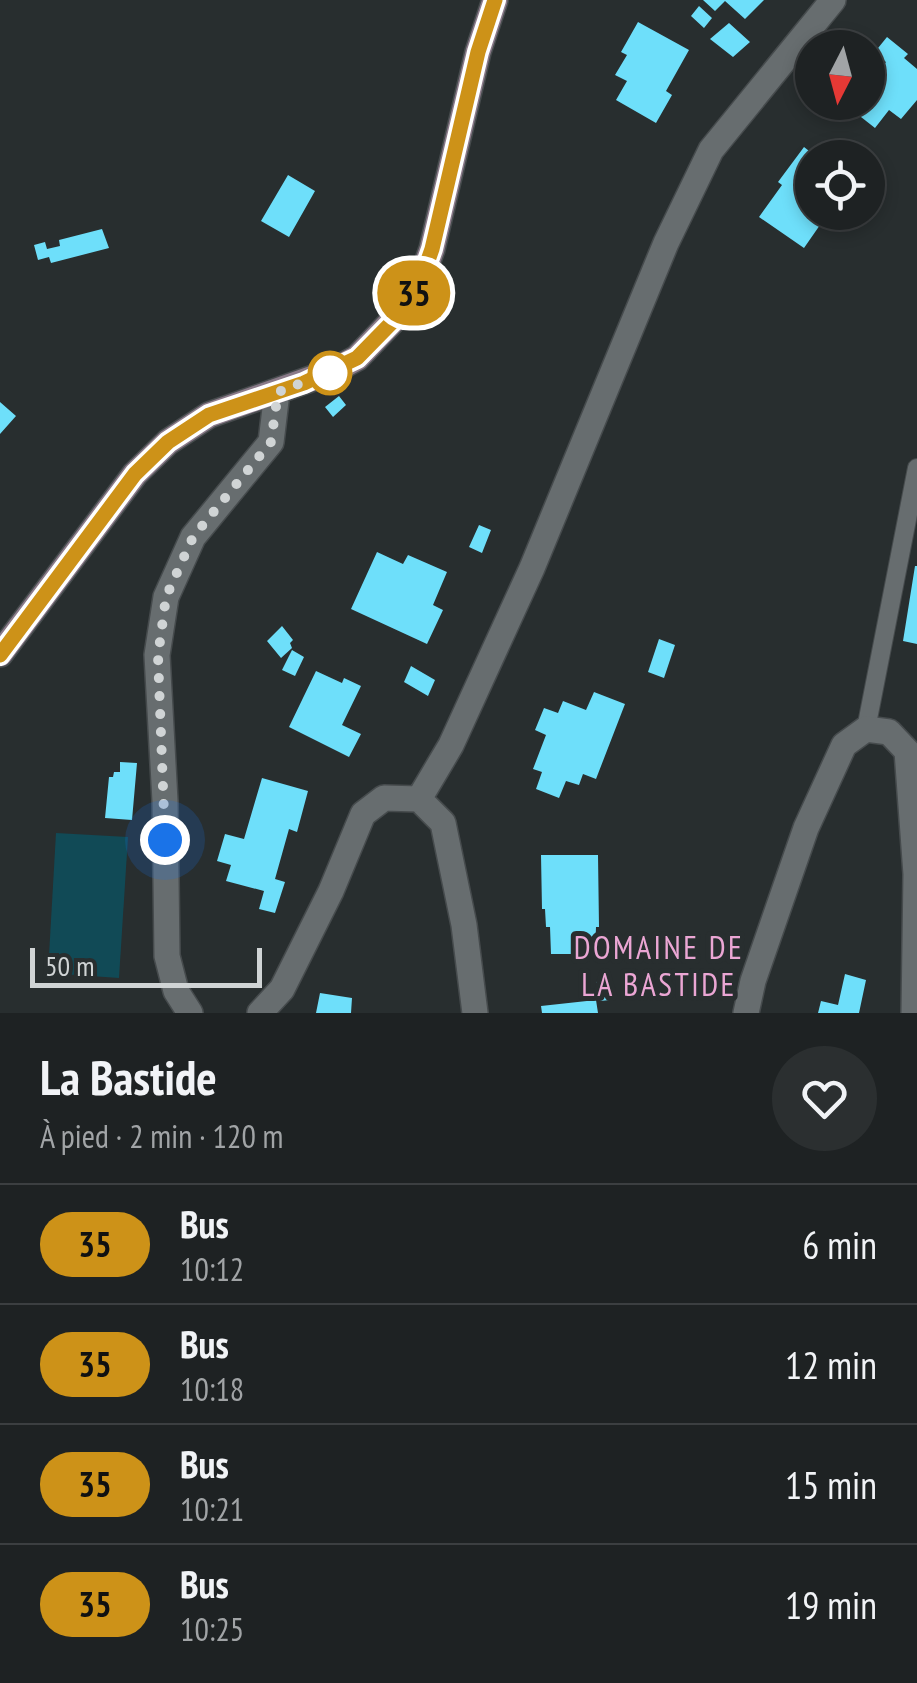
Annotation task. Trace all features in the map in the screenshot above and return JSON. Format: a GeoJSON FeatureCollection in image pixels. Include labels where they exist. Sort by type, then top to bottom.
{"type":"FeatureCollection","features":[{"type":"Feature","properties":{"kind":"street"},"geometry":{"type":"LineString","coordinates":[[0,654],[135,474],[168,442],[209,415],[333,371],[357,358],[383,334],[419,286],[432,249],[478,52],[495,0]]}},
{"type":"Feature","properties":{"kind":"street"},"geometry":{"type":"LineString","coordinates":[[419,799],[452,744],[532,568],[666,243],[711,150],[832,0]]}},
{"type":"Feature","properties":{"kind":"street"},"geometry":{"type":"LineString","coordinates":[[190,1013],[176,991],[167,956],[158,656],[163,616],[166,597],[193,537],[271,442],[278,392]]}},
{"type":"Feature","properties":{"kind":"street"},"geometry":{"type":"LineString","coordinates":[[746,1013],[753,981],[806,828],[844,745],[866,729],[889,732],[907,751],[917,874],[914,1013]]}},
{"type":"Feature","properties":{"kind":"street"},"geometry":{"type":"LineString","coordinates":[[260,1013],[282,989],[332,891],[362,814],[384,798],[419,799],[443,823],[464,926],[475,1013]]}},
{"type":"Feature","properties":{"kind":"lane"},"geometry":{"type":"LineString","coordinates":[[866,729],[917,468]]}},
{"type":"Feature","properties":{"kind":"shaded area"},"geometry":{"type":"Polygon","coordinates":[[[56,833],[128,837],[119,978],[48,973],[56,833]]]}},
{"type":"Feature","properties":{"kind":"building"},"geometry":{"type":"Polygon","coordinates":[[[703,0],[764,0],[745,19],[725,1],[715,11],[703,0]]]}},
{"type":"Feature","properties":{"kind":"building"},"geometry":{"type":"Polygon","coordinates":[[[699,6],[712,18],[704,28],[691,16],[699,6]]]}},
{"type":"Feature","properties":{"kind":"building"},"geometry":{"type":"Polygon","coordinates":[[[638,22],[689,50],[666,91],[672,95],[656,123],[616,100],[627,81],[615,75],[627,55],[621,52],[638,22]]]}},
{"type":"Feature","properties":{"kind":"building"},"geometry":{"type":"Polygon","coordinates":[[[729,23],[750,42],[733,57],[710,39],[729,23]]]}},
{"type":"Feature","properties":{"kind":"building"},"geometry":{"type":"Polygon","coordinates":[[[887,37],[908,54],[904,58],[917,69],[917,100],[901,119],[889,110],[885,115],[887,37]]]}},
{"type":"Feature","properties":{"kind":"building"},"geometry":{"type":"Polygon","coordinates":[[[865,120],[881,120],[875,128],[865,120]]]}},
{"type":"Feature","properties":{"kind":"building"},"geometry":{"type":"Polygon","coordinates":[[[795,159],[795,230],[816,230],[804,248],[759,217],[782,185],[778,182],[795,159]]]}},
{"type":"Feature","properties":{"kind":"building"},"geometry":{"type":"Polygon","coordinates":[[[288,175],[315,191],[289,237],[261,221],[288,175]]]}},
{"type":"Feature","properties":{"kind":"building"},"geometry":{"type":"Polygon","coordinates":[[[102,229],[109,248],[51,263],[49,257],[38,260],[34,245],[45,242],[47,249],[60,246],[59,240],[102,229]]]}},
{"type":"Feature","properties":{"kind":"building"},"geometry":{"type":"Polygon","coordinates":[[[339,396],[346,405],[333,417],[325,407],[339,396]]]}},
{"type":"Feature","properties":{"kind":"building"},"geometry":{"type":"Polygon","coordinates":[[[0,402],[16,416],[0,434],[0,402]]]}},
{"type":"Feature","properties":{"kind":"building"},"geometry":{"type":"Polygon","coordinates":[[[479,525],[491,530],[482,553],[469,547],[479,525]]]}},
{"type":"Feature","properties":{"kind":"building"},"geometry":{"type":"Polygon","coordinates":[[[377,552],[403,564],[408,555],[447,572],[433,605],[443,610],[427,644],[351,609],[377,552]]]}},
{"type":"Feature","properties":{"kind":"building"},"geometry":{"type":"Polygon","coordinates":[[[917,566],[917,644],[903,641],[917,566]]]}},
{"type":"Feature","properties":{"kind":"building"},"geometry":{"type":"Polygon","coordinates":[[[282,626],[293,640],[292,648],[281,658],[267,641],[282,626]]]}},
{"type":"Feature","properties":{"kind":"building"},"geometry":{"type":"Polygon","coordinates":[[[659,639],[675,645],[664,678],[648,672],[659,639]]]}},
{"type":"Feature","properties":{"kind":"building"},"geometry":{"type":"Polygon","coordinates":[[[292,650],[304,657],[295,676],[282,670],[292,650]]]}},
{"type":"Feature","properties":{"kind":"building"},"geometry":{"type":"Polygon","coordinates":[[[411,666],[435,680],[428,696],[404,682],[411,666]]]}},
{"type":"Feature","properties":{"kind":"building"},"geometry":{"type":"Polygon","coordinates":[[[316,671],[342,683],[344,678],[361,686],[342,725],[361,734],[349,757],[289,727],[316,671]]]}},
{"type":"Feature","properties":{"kind":"building"},"geometry":{"type":"Polygon","coordinates":[[[594,692],[625,704],[596,779],[583,774],[579,785],[566,781],[559,798],[536,789],[542,772],[533,769],[546,735],[535,730],[544,708],[558,713],[563,701],[586,710],[594,692]]]}},
{"type":"Feature","properties":{"kind":"building"},"geometry":{"type":"Polygon","coordinates":[[[120,762],[137,763],[132,820],[105,818],[109,777],[120,772],[120,762]]]}},
{"type":"Feature","properties":{"kind":"building"},"geometry":{"type":"Polygon","coordinates":[[[262,778],[308,791],[297,832],[289,829],[275,879],[285,882],[275,913],[259,909],[264,891],[226,881],[231,865],[217,861],[225,834],[244,839],[262,778]]]}},
{"type":"Feature","properties":{"kind":"building"},"geometry":{"type":"Polygon","coordinates":[[[541,855],[598,855],[599,927],[595,954],[551,954],[550,927],[546,927],[542,909],[541,855]]]}},
{"type":"Feature","properties":{"kind":"building"},"geometry":{"type":"Polygon","coordinates":[[[845,974],[866,980],[859,1013],[818,1013],[821,1001],[838,1005],[845,974]]]}},
{"type":"Feature","properties":{"kind":"building"},"geometry":{"type":"Polygon","coordinates":[[[609,980],[610,1000],[600,1001],[596,982],[609,980]]]}},
{"type":"Feature","properties":{"kind":"building"},"geometry":{"type":"Polygon","coordinates":[[[320,993],[352,998],[351,1013],[316,1013],[320,993]]]}},
{"type":"Feature","properties":{"kind":"building"},"geometry":{"type":"Polygon","coordinates":[[[596,1000],[598,1013],[542,1013],[541,1006],[596,1000]]]}},
{"type":"Feature","properties":{"kind":"bus line","name":"35"},"geometry":{"type":"LineString","coordinates":[[0,655],[135,474],[168,442],[209,415],[304,383],[357,358],[404,310],[419,286],[432,249],[478,52],[495,0]]}},
{"type":"Feature","properties":{"kind":"district","name":"DOMAINE DE LA BASTIDE"},"geometry":{"type":"Point","coordinates":[659,966]}},
{"type":"Feature","properties":{"kind":"route"},"geometry":{"type":"LineString","coordinates":[[165,840],[158,656],[166,597],[193,537],[271,442],[278,392],[333,371],[330,373]]}}]}
